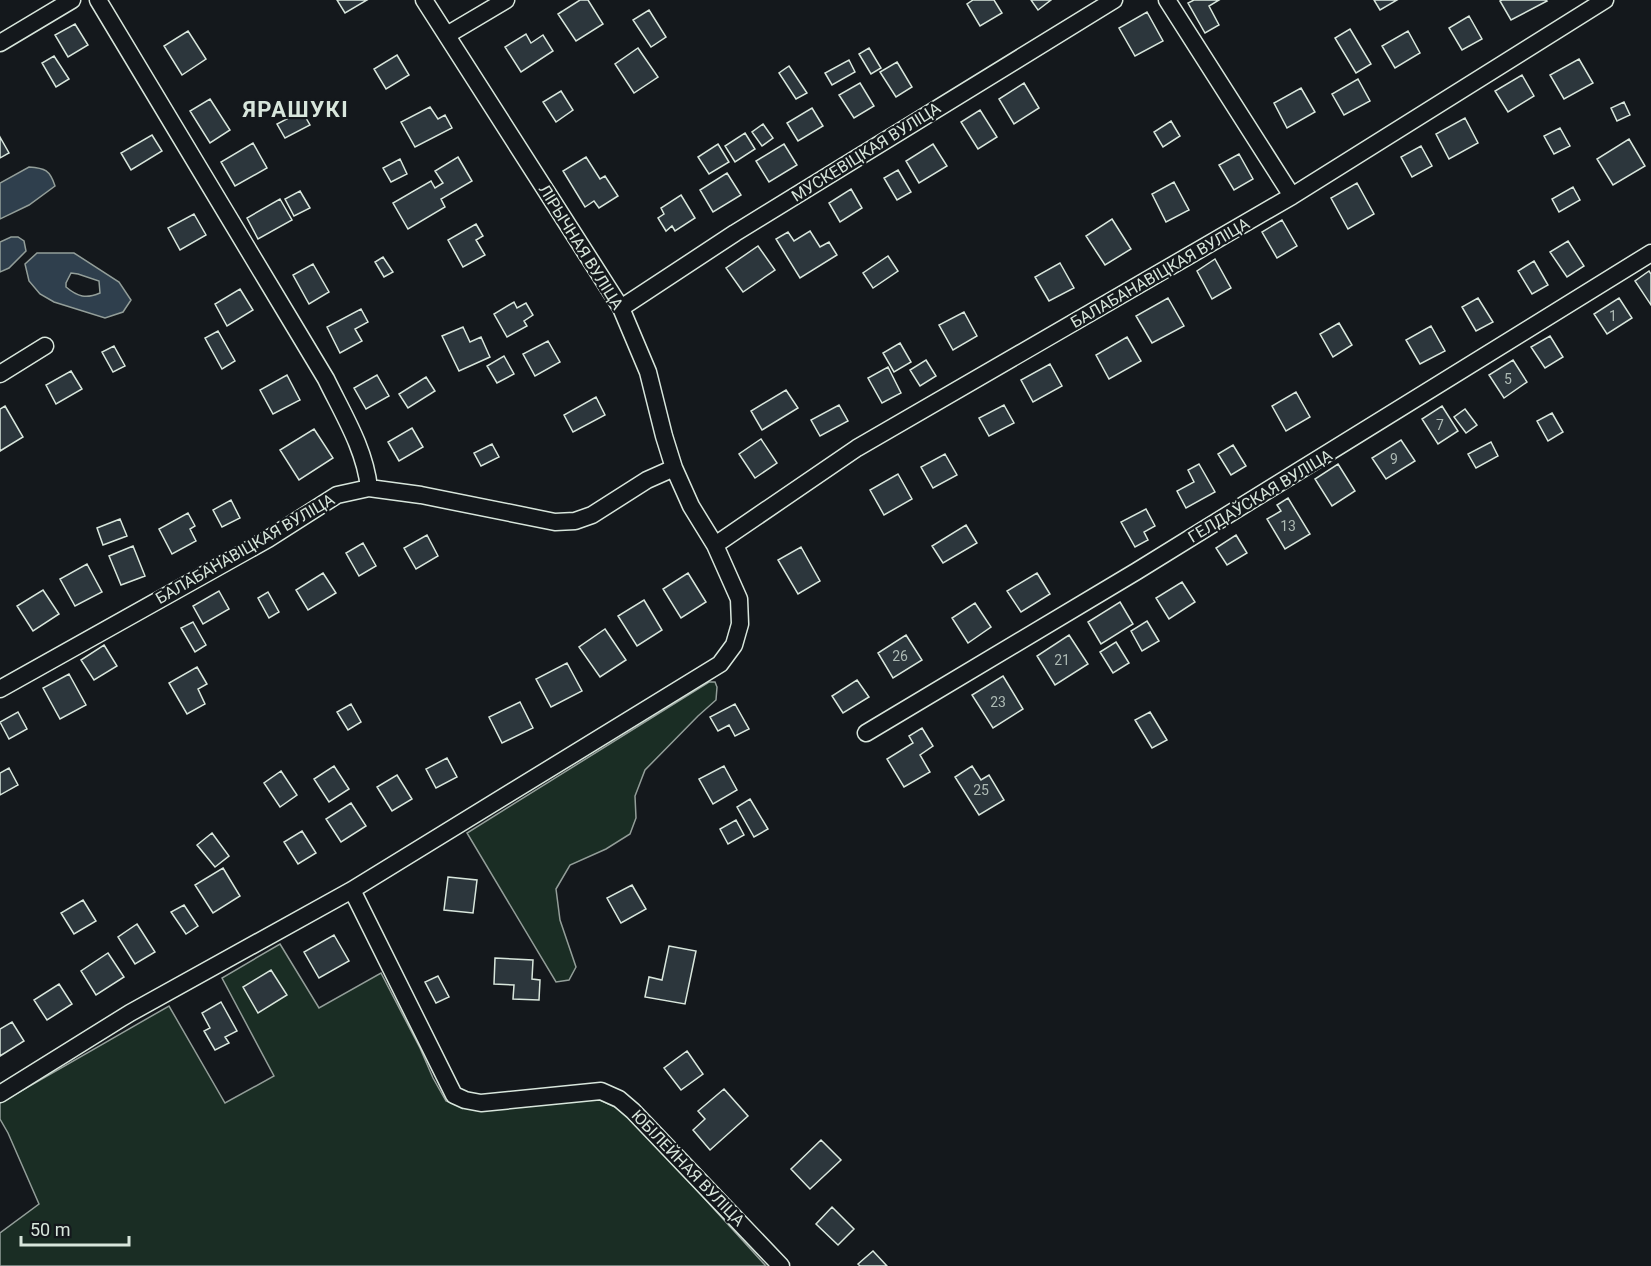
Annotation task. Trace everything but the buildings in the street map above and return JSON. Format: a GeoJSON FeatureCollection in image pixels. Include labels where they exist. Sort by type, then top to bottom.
{"type":"FeatureCollection","features":[{"type":"Feature","properties":{"kind":"street"},"geometry":{"type":"LineString","coordinates":[[0,43],[72,0]]}},
{"type":"Feature","properties":{"kind":"street"},"geometry":{"type":"LineString","coordinates":[[98,0],[326,379],[358,445],[367,471],[369,488]]}},
{"type":"Feature","properties":{"kind":"street","name":"ЛІРЫЧНАЯ ВУЛІЦА"},"geometry":{"type":"LineString","coordinates":[[0,1094],[130,1013],[352,890],[720,664],[734,645],[740,624],[739,599],[715,545],[691,506],[674,468],[648,372],[621,308],[423,0]]}},
{"type":"Feature","properties":{"kind":"street"},"geometry":{"type":"LineString","coordinates":[[447,35],[506,0]]}},
{"type":"Feature","properties":{"kind":"street","name":"МУСКЕВІЦКАЯ ВУЛІЦА"},"geometry":{"type":"LineString","coordinates":[[621,308],[735,233],[1114,0]]}},
{"type":"Feature","properties":{"kind":"street"},"geometry":{"type":"LineString","coordinates":[[1167,0],[1292,196]]}},
{"type":"Feature","properties":{"kind":"street","name":"БАЛАБАНАВІЦКАЯ ВУЛІЦА"},"geometry":{"type":"LineString","coordinates":[[715,545],[857,448],[1292,196],[1605,0]]}},
{"type":"Feature","properties":{"kind":"street","name":"ГЕЛДАЎСКАЯ ВУЛІЦА"},"geometry":{"type":"LineString","coordinates":[[866,732],[1137,571],[1651,253]]}},
{"type":"Feature","properties":{"kind":"street"},"geometry":{"type":"LineString","coordinates":[[0,374],[45,346]]}},
{"type":"Feature","properties":{"kind":"street","name":"БАЛАБАНАВІЦКАЯ ВУЛІЦА"},"geometry":{"type":"LineString","coordinates":[[0,689],[268,539],[337,495],[369,488],[421,495],[555,522],[574,521],[592,515],[647,480],[674,468]]}},
{"type":"Feature","properties":{"kind":"street","name":"ЮБІЛЕЙНАЯ ВУЛІЦА"},"geometry":{"type":"LineString","coordinates":[[352,890],[454,1095],[481,1103],[601,1091],[619,1099],[781,1266]]}},
{"type":"Feature","properties":{"kind":"green space"},"geometry":{"type":"Polygon","coordinates":[[[709,682],[715,682],[717,687],[716,700],[645,770],[635,796],[636,818],[630,834],[606,849],[570,865],[556,889],[560,920],[576,967],[569,980],[556,982],[467,833],[709,682]]]}},
{"type":"Feature","properties":{"kind":"green space"},"geometry":{"type":"Polygon","coordinates":[[[280,944],[319,1008],[381,973],[446,1101],[465,1108],[598,1099],[615,1107],[632,1119],[766,1266],[0,1266],[0,1233],[39,1204],[0,1119],[0,1103],[169,1006],[225,1103],[274,1076],[222,978],[280,944]]]}},
{"type":"Feature","properties":{"kind":"water"},"geometry":{"type":"Polygon","coordinates":[[[29,167],[46,171],[55,186],[29,205],[0,219],[0,183],[29,167]]]}},
{"type":"Feature","properties":{"kind":"water"},"geometry":{"type":"Polygon","coordinates":[[[11,237],[18,237],[24,241],[26,251],[9,268],[0,272],[0,242],[11,237]]]}},
{"type":"Feature","properties":{"kind":"water"},"geometry":{"type":"Polygon","coordinates":[[[37,253],[74,253],[119,282],[131,300],[123,312],[105,318],[54,302],[40,294],[29,281],[25,264],[37,253]],[[71,273],[66,287],[82,296],[100,293],[99,281],[71,273]]]}},
{"type":"Feature","properties":{"kind":"district","name":"ЯРАШУКІ"},"geometry":{"type":"Point","coordinates":[296,109]}}]}
